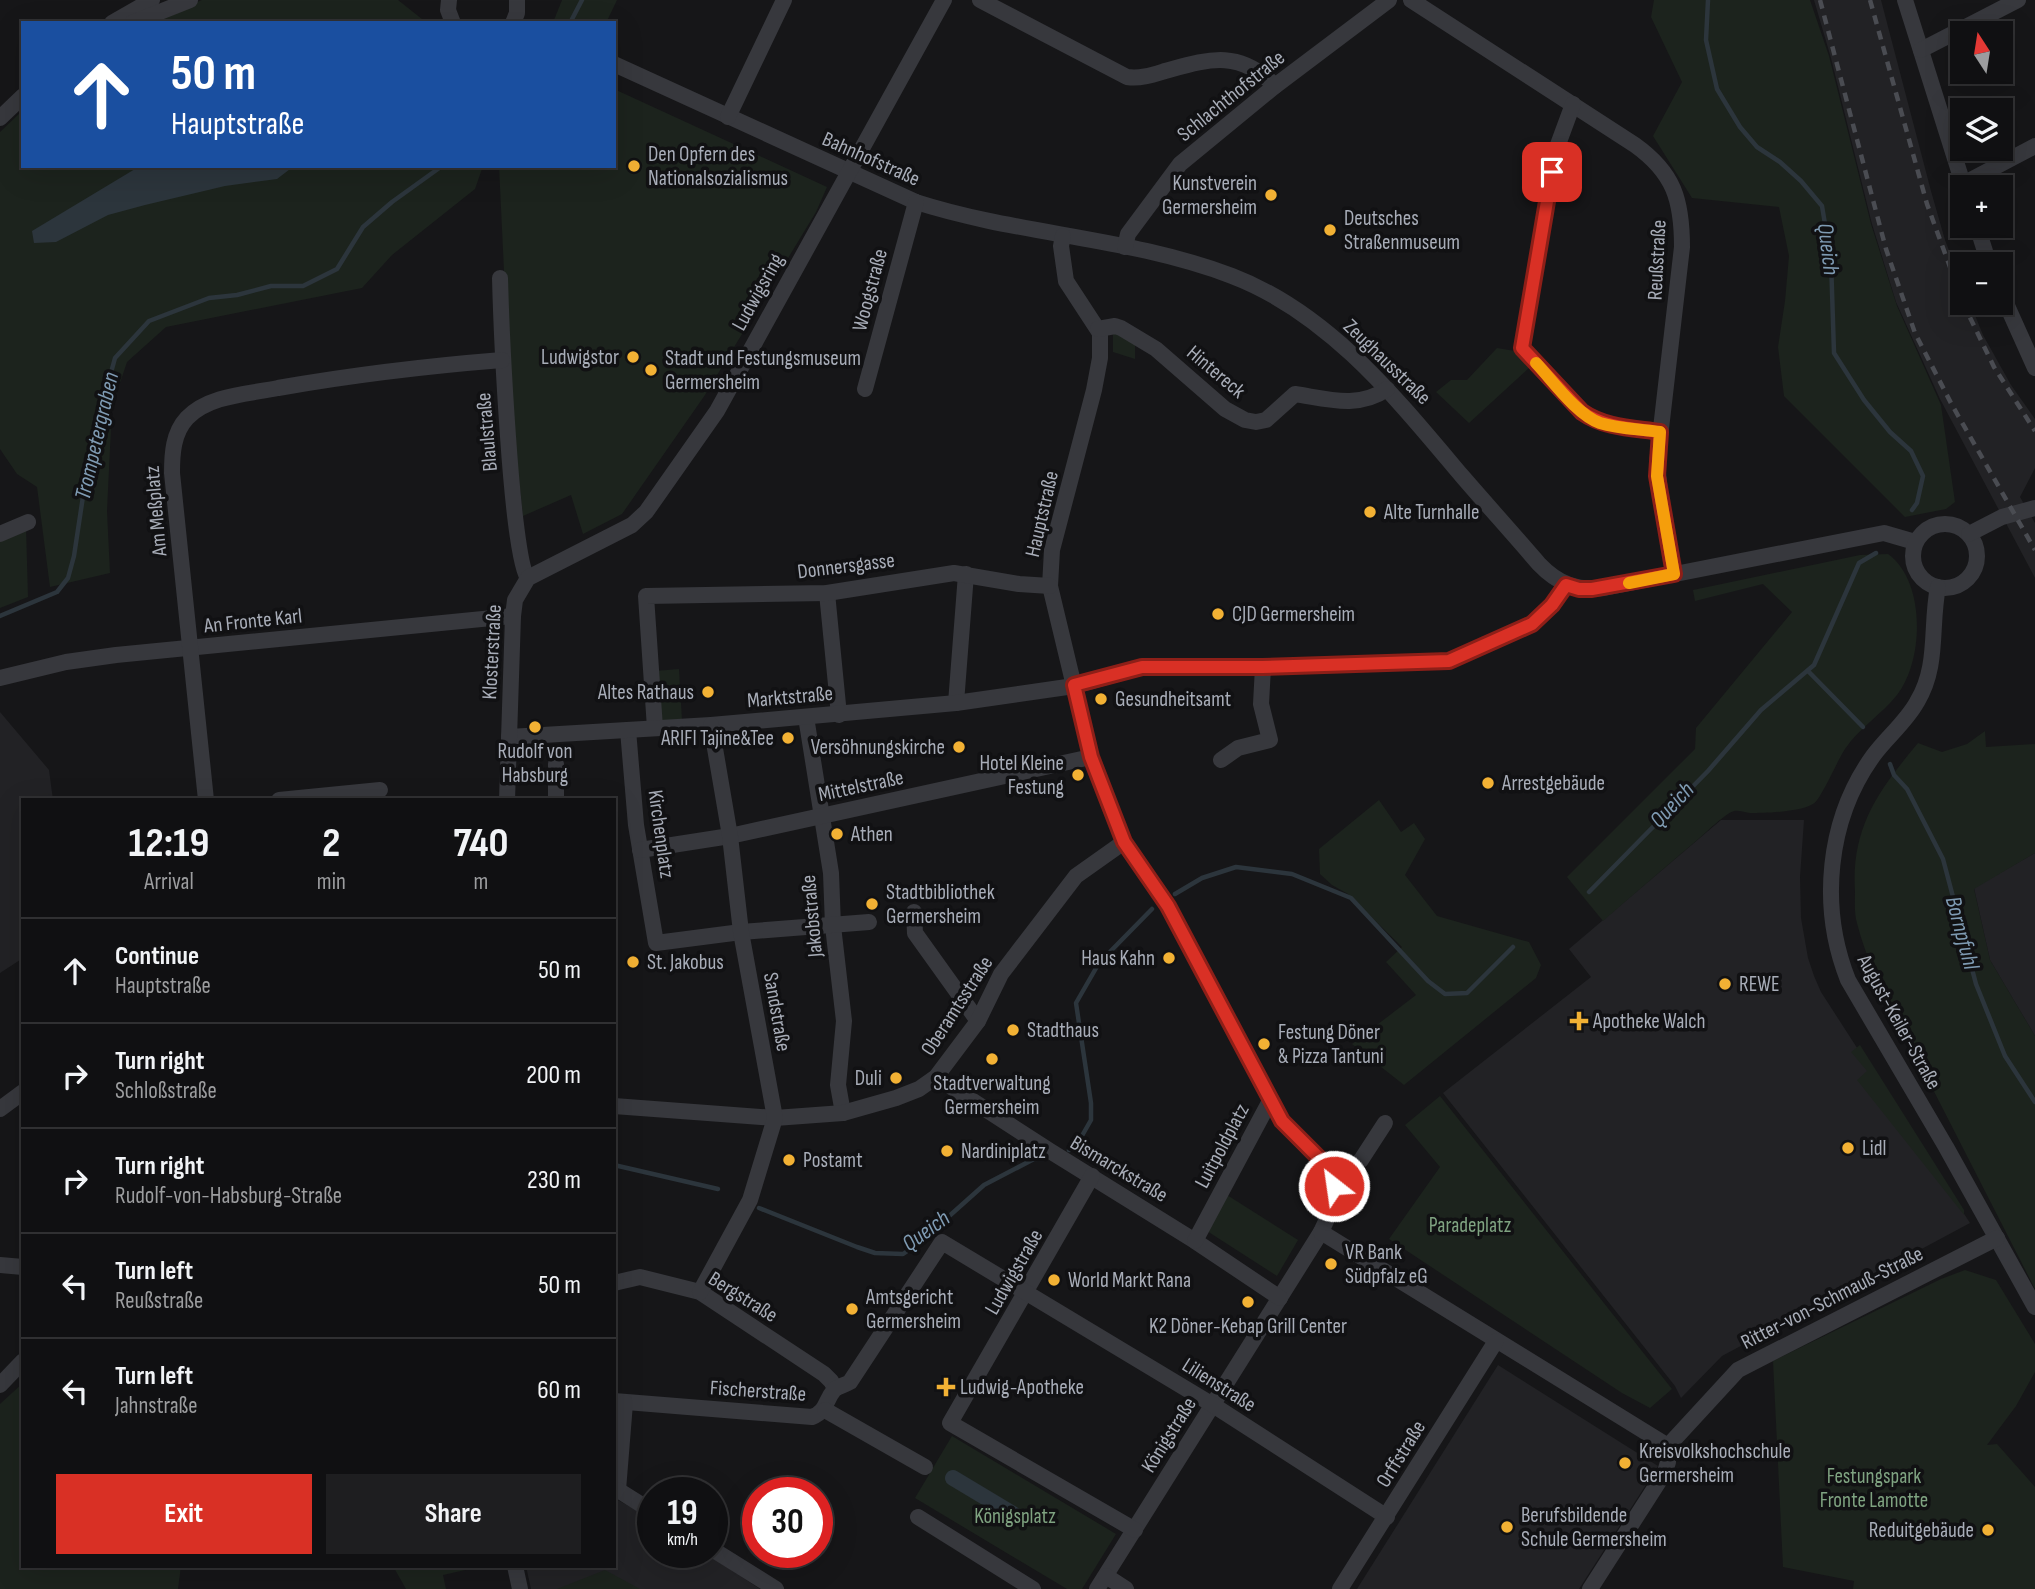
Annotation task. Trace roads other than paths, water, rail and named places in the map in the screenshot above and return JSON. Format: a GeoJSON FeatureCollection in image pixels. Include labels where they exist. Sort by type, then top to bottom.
{"type":"FeatureCollection","features":[{"type":"Feature","properties":{"kind":"street"},"geometry":{"type":"LineString","coordinates":[[115,21],[152,0]]}},
{"type":"Feature","properties":{"kind":"street"},"geometry":{"type":"LineString","coordinates":[[137,21],[190,0]]}},
{"type":"Feature","properties":{"kind":"street"},"geometry":{"type":"LineString","coordinates":[[728,117],[784,0]]}},
{"type":"Feature","properties":{"kind":"street","name":"Ludwigsring"},"geometry":{"type":"LineString","coordinates":[[528,578],[632,525],[646,512],[717,411],[944,0]]}},
{"type":"Feature","properties":{"kind":"street"},"geometry":{"type":"LineString","coordinates":[[981,0],[1127,77],[1146,77],[1205,60],[1231,60],[1248,64],[1275,86]]}},
{"type":"Feature","properties":{"kind":"street","name":"Schlachthofstraße"},"geometry":{"type":"LineString","coordinates":[[1125,247],[1128,234],[1180,164],[1275,86],[1389,0]]}},
{"type":"Feature","properties":{"kind":"street","name":"Reußstraße"},"geometry":{"type":"LineString","coordinates":[[1411,0],[1652,158],[1677,194],[1682,217],[1682,247],[1657,476],[1674,574]]}},
{"type":"Feature","properties":{"kind":"street"},"geometry":{"type":"LineString","coordinates":[[1905,0],[1960,175]]}},
{"type":"Feature","properties":{"kind":"street"},"geometry":{"type":"LineString","coordinates":[[1921,50],[2018,0]]}},
{"type":"Feature","properties":{"kind":"street"},"geometry":{"type":"LineString","coordinates":[[516,10],[530,21]]}},
{"type":"Feature","properties":{"kind":"street","name":"Bahnhofstraße"},"geometry":{"type":"LineString","coordinates":[[616,65],[916,202],[950,214],[1125,247]]}},
{"type":"Feature","properties":{"kind":"street"},"geometry":{"type":"LineString","coordinates":[[0,118],[21,98]]}},
{"type":"Feature","properties":{"kind":"street"},"geometry":{"type":"LineString","coordinates":[[1573,104],[1556,150],[1522,348],[1582,412],[1592,419],[1614,426],[1660,432]]}},
{"type":"Feature","properties":{"kind":"street"},"geometry":{"type":"LineString","coordinates":[[1983,175],[2035,146]]}},
{"type":"Feature","properties":{"kind":"street","name":"Woogstraße"},"geometry":{"type":"LineString","coordinates":[[865,389],[916,202]]}},
{"type":"Feature","properties":{"kind":"street"},"geometry":{"type":"LineString","coordinates":[[1063,236],[1061,246],[1066,281],[1098,329]]}},
{"type":"Feature","properties":{"kind":"street","name":"Zeughausstraße"},"geometry":{"type":"LineString","coordinates":[[1125,247],[1233,276],[1287,303],[1324,329],[1410,412],[1547,573],[1566,585]]}},
{"type":"Feature","properties":{"kind":"street","name":"Blaulstraße"},"geometry":{"type":"LineString","coordinates":[[500,278],[502,360],[520,561],[524,575],[528,578]]}},
{"type":"Feature","properties":{"kind":"street"},"geometry":{"type":"LineString","coordinates":[[2011,315],[2035,367]]}},
{"type":"Feature","properties":{"kind":"street","name":"Hintereck"},"geometry":{"type":"LineString","coordinates":[[1098,329],[1115,327],[1130,332],[1156,349],[1225,410],[1250,422],[1266,420],[1295,394],[1353,402],[1372,398],[1387,389]]}},
{"type":"Feature","properties":{"kind":"street","name":"Hauptstraße"},"geometry":{"type":"LineString","coordinates":[[1098,329],[1100,358],[1052,550],[1050,586],[1091,757],[1124,842],[1168,906],[1271,1100]]}},
{"type":"Feature","properties":{"kind":"street","name":"Am Meßplatz"},"geometry":{"type":"LineString","coordinates":[[206,798],[172,474],[173,447],[187,417],[203,406],[222,399],[319,381],[408,368],[502,360]]}},
{"type":"Feature","properties":{"kind":"street"},"geometry":{"type":"LineString","coordinates":[[1969,534],[2002,517],[2035,508]]}},
{"type":"Feature","properties":{"kind":"street"},"geometry":{"type":"LineString","coordinates":[[0,534],[28,522]]}},
{"type":"Feature","properties":{"kind":"street"},"geometry":{"type":"LineString","coordinates":[[1941,523],[1951,524],[1969,534],[1978,552],[1973,572],[1958,585],[1938,587],[1921,578],[1913,560],[1915,542],[1922,532],[1941,523]]}},
{"type":"Feature","properties":{"kind":"street"},"geometry":{"type":"LineString","coordinates":[[1566,585],[1592,589],[1884,533],[1915,542]]}},
{"type":"Feature","properties":{"kind":"street","name":"Donnersgasse"},"geometry":{"type":"LineString","coordinates":[[655,728],[646,596],[827,593],[954,573],[1019,584],[1050,586]]}},
{"type":"Feature","properties":{"kind":"street"},"geometry":{"type":"LineString","coordinates":[[956,703],[966,574]]}},
{"type":"Feature","properties":{"kind":"street","name":"Klosterstraße"},"geometry":{"type":"LineString","coordinates":[[507,798],[513,616],[515,600],[528,578]]}},
{"type":"Feature","properties":{"kind":"street","name":"Marktstraße"},"geometry":{"type":"LineString","coordinates":[[509,737],[711,725],[956,703],[1074,685],[1142,667],[1262,667],[1449,661],[1532,624],[1552,605],[1566,585]]}},
{"type":"Feature","properties":{"kind":"street","name":"August-Keiler-Straße"},"geometry":{"type":"LineString","coordinates":[[1938,587],[1933,615],[1933,662],[1927,680],[1917,702],[1862,774],[1842,815],[1831,871],[1833,916],[1839,958],[1848,980],[1946,1147],[2035,1307]]}},
{"type":"Feature","properties":{"kind":"street"},"geometry":{"type":"LineString","coordinates":[[827,593],[839,715]]}},
{"type":"Feature","properties":{"kind":"street","name":"An Fronte Karl"},"geometry":{"type":"LineString","coordinates":[[0,678],[66,662],[513,616]]}},
{"type":"Feature","properties":{"kind":"street"},"geometry":{"type":"LineString","coordinates":[[1222,760],[1238,748],[1270,740],[1261,704],[1262,667]]}},
{"type":"Feature","properties":{"kind":"street","name":"Jakobstraße"},"geometry":{"type":"LineString","coordinates":[[806,717],[831,873],[833,926],[844,1021],[838,1085],[843,1113]]}},
{"type":"Feature","properties":{"kind":"street","name":"Sandstraße"},"geometry":{"type":"LineString","coordinates":[[700,1292],[750,1200],[775,1118],[741,932],[730,836],[711,725]]}},
{"type":"Feature","properties":{"kind":"street","name":"Kirchenplatz"},"geometry":{"type":"LineString","coordinates":[[628,730],[640,850],[656,943],[741,932]]}},
{"type":"Feature","properties":{"kind":"street","name":"Mittelstraße"},"geometry":{"type":"LineString","coordinates":[[640,850],[730,836],[1091,757]]}},
{"type":"Feature","properties":{"kind":"street"},"geometry":{"type":"LineString","coordinates":[[556,764],[556,798]]}},
{"type":"Feature","properties":{"kind":"street"},"geometry":{"type":"LineString","coordinates":[[299,798],[380,790]]}},
{"type":"Feature","properties":{"kind":"street","name":"Oberamtsstraße"},"geometry":{"type":"LineString","coordinates":[[616,1106],[775,1118],[843,1113],[919,1089],[936,1077],[978,1021],[1001,974],[1076,876],[1124,842]]}},
{"type":"Feature","properties":{"kind":"street"},"geometry":{"type":"LineString","coordinates":[[914,912],[915,933],[978,1021]]}},
{"type":"Feature","properties":{"kind":"street"},"geometry":{"type":"LineString","coordinates":[[741,932],[869,922]]}},
{"type":"Feature","properties":{"kind":"street","name":"Bismarckstraße"},"geometry":{"type":"LineString","coordinates":[[936,1077],[1280,1298]]}},
{"type":"Feature","properties":{"kind":"street"},"geometry":{"type":"LineString","coordinates":[[0,1109],[21,1093]]}},
{"type":"Feature","properties":{"kind":"street","name":"Luitpoldplatz"},"geometry":{"type":"LineString","coordinates":[[1271,1100],[1287,1128],[1321,1160],[1332,1175]]}},
{"type":"Feature","properties":{"kind":"street","name":"Luitpoldplatz"},"geometry":{"type":"LineString","coordinates":[[1195,1241],[1271,1100]]}},
{"type":"Feature","properties":{"kind":"street"},"geometry":{"type":"LineString","coordinates":[[1385,1123],[1353,1167],[1332,1175],[1334,1200],[1321,1232],[1668,1446]]}},
{"type":"Feature","properties":{"kind":"street","name":"Ludwigstraße"},"geometry":{"type":"LineString","coordinates":[[1092,1176],[950,1423],[1135,1530]]}},
{"type":"Feature","properties":{"kind":"street","name":"Königstraße"},"geometry":{"type":"LineString","coordinates":[[1102,1583],[1321,1232]]}},
{"type":"Feature","properties":{"kind":"street","name":"Ritter-von-Schmauß-Straße"},"geometry":{"type":"LineString","coordinates":[[1590,1589],[1665,1472],[1668,1446],[1738,1370],[1997,1238]]}},
{"type":"Feature","properties":{"kind":"street","name":"Lilienstraße"},"geometry":{"type":"LineString","coordinates":[[835,1388],[850,1382],[942,1242],[1213,1405],[1387,1517]]}},
{"type":"Feature","properties":{"kind":"street"},"geometry":{"type":"LineString","coordinates":[[0,1265],[21,1267]]}},
{"type":"Feature","properties":{"kind":"street","name":"Bergstraße"},"geometry":{"type":"LineString","coordinates":[[616,1283],[640,1277],[700,1292],[824,1374],[835,1388]]}},
{"type":"Feature","properties":{"kind":"street","name":"Orffstraße"},"geometry":{"type":"LineString","coordinates":[[1340,1589],[1496,1340]]}},
{"type":"Feature","properties":{"kind":"street"},"geometry":{"type":"LineString","coordinates":[[0,1385],[21,1363]]}},
{"type":"Feature","properties":{"kind":"street"},"geometry":{"type":"LineString","coordinates":[[825,1410],[835,1388]]}},
{"type":"Feature","properties":{"kind":"street"},"geometry":{"type":"LineString","coordinates":[[619,1402],[616,1491],[637,1503]]}},
{"type":"Feature","properties":{"kind":"street","name":"Fischerstraße"},"geometry":{"type":"LineString","coordinates":[[619,1402],[813,1417],[825,1410],[925,1467]]}},
{"type":"Feature","properties":{"kind":"street"},"geometry":{"type":"LineString","coordinates":[[918,1517],[1033,1589]]}},
{"type":"Feature","properties":{"kind":"street"},"geometry":{"type":"LineString","coordinates":[[728,1559],[776,1589]]}},
{"type":"Feature","properties":{"kind":"street"},"geometry":{"type":"LineString","coordinates":[[515,1568],[520,1589]]}},
{"type":"Feature","properties":{"kind":"street"},"geometry":{"type":"LineString","coordinates":[[1102,1583],[1126,1589]]}},
{"type":"Feature","properties":{"kind":"waterway","name":"Trompetergraben"},"geometry":{"type":"LineString","coordinates":[[571,21],[582,0]]}},
{"type":"Feature","properties":{"kind":"waterway","name":"Queich"},"geometry":{"type":"LineString","coordinates":[[1708,0],[1706,40],[1717,89],[1740,127],[1757,147],[1780,162],[1801,181],[1822,206],[1831,260],[1834,353],[1864,400],[1890,432],[1911,451],[1923,476],[1917,503],[1912,510]]}},
{"type":"Feature","properties":{"kind":"waterway","name":"Trompetergraben"},"geometry":{"type":"LineString","coordinates":[[0,616],[57,592],[68,578],[74,556],[90,450],[115,358],[149,321],[209,298],[237,295],[271,286],[303,286],[337,269],[363,227],[439,168]]}},
{"type":"Feature","properties":{"kind":"waterway","name":"Queich"},"geometry":{"type":"LineString","coordinates":[[1589,892],[1708,771],[1761,710],[1814,665],[1859,563],[1876,553]]}},
{"type":"Feature","properties":{"kind":"waterway","name":"Bornpfuhl"},"geometry":{"type":"LineString","coordinates":[[1808,671],[1863,727]]}},
{"type":"Feature","properties":{"kind":"waterway","name":"Bornpfuhl"},"geometry":{"type":"LineString","coordinates":[[1890,764],[1894,775],[1907,789],[1943,859],[1976,984],[2005,1056],[2035,1102]]}},
{"type":"Feature","properties":{"kind":"waterway","name":"Queich"},"geometry":{"type":"LineString","coordinates":[[1175,894],[1202,878],[1236,867],[1292,874],[1351,898],[1428,981],[1445,994],[1467,993],[1513,947]]}},
{"type":"Feature","properties":{"kind":"waterway","name":"Queich"},"geometry":{"type":"LineString","coordinates":[[1069,1150],[1075,1148],[1091,1120],[1091,1103],[1076,1003],[1099,963],[1152,909]]}},
{"type":"Feature","properties":{"kind":"waterway","name":"Queich"},"geometry":{"type":"LineString","coordinates":[[759,1208],[875,1253],[903,1254],[984,1185],[1034,1159],[1044,1159]]}},
{"type":"Feature","properties":{"kind":"waterway","name":"Queich"},"geometry":{"type":"LineString","coordinates":[[616,1165],[718,1189]]}},
{"type":"Feature","properties":{"kind":"waterway"},"geometry":{"type":"LineString","coordinates":[[953,1478],[1013,1514]]}},
{"type":"Feature","properties":{"kind":"railway"},"geometry":{"type":"LineString","coordinates":[[1820,0],[1886,249],[1915,333],[1952,405],[2035,550]]}},
{"type":"Feature","properties":{"kind":"railway"},"geometry":{"type":"LineString","coordinates":[[1870,0],[1927,204],[1950,267]]}},
{"type":"Feature","properties":{"kind":"railway"},"geometry":{"type":"LineString","coordinates":[[1969,315],[1994,367],[2035,431]]}},
{"type":"Feature","properties":{"kind":"place","name":"Den Opfern des Nationalsozialismus"},"geometry":{"type":"Point","coordinates":[634,166]}},
{"type":"Feature","properties":{"kind":"place","name":"Kunstverein Germersheim"},"geometry":{"type":"Point","coordinates":[1271,195]}},
{"type":"Feature","properties":{"kind":"place","name":"Deutsches Straßenmuseum"},"geometry":{"type":"Point","coordinates":[1330,230]}},
{"type":"Feature","properties":{"kind":"place","name":"Ludwigstor"},"geometry":{"type":"Point","coordinates":[633,357]}},
{"type":"Feature","properties":{"kind":"place","name":"Stadt und Festungsmuseum Germersheim"},"geometry":{"type":"Point","coordinates":[651,370]}},
{"type":"Feature","properties":{"kind":"place","name":"Alte Turnhalle"},"geometry":{"type":"Point","coordinates":[1370,512]}},
{"type":"Feature","properties":{"kind":"place","name":"CJD Germersheim"},"geometry":{"type":"Point","coordinates":[1218,614]}},
{"type":"Feature","properties":{"kind":"place","name":"Altes Rathaus"},"geometry":{"type":"Point","coordinates":[708,692]}},
{"type":"Feature","properties":{"kind":"place","name":"Gesundheitsamt"},"geometry":{"type":"Point","coordinates":[1101,699]}},
{"type":"Feature","properties":{"kind":"place","name":"Rudolf von Habsburg"},"geometry":{"type":"Point","coordinates":[535,727]}},
{"type":"Feature","properties":{"kind":"place","name":"ARIFI Tajine&Tee"},"geometry":{"type":"Point","coordinates":[788,738]}},
{"type":"Feature","properties":{"kind":"place","name":"Versöhnungskirche"},"geometry":{"type":"Point","coordinates":[959,747]}},
{"type":"Feature","properties":{"kind":"place","name":"Hotel Kleine Festung"},"geometry":{"type":"Point","coordinates":[1078,775]}},
{"type":"Feature","properties":{"kind":"place","name":"Arrestgebäude"},"geometry":{"type":"Point","coordinates":[1488,783]}},
{"type":"Feature","properties":{"kind":"place","name":"Athen"},"geometry":{"type":"Point","coordinates":[837,834]}},
{"type":"Feature","properties":{"kind":"place","name":"Stadtbibliothek Germersheim"},"geometry":{"type":"Point","coordinates":[872,904]}},
{"type":"Feature","properties":{"kind":"place","name":"Haus Kahn"},"geometry":{"type":"Point","coordinates":[1169,958]}},
{"type":"Feature","properties":{"kind":"place","name":"St. Jakobus"},"geometry":{"type":"Point","coordinates":[633,962]}},
{"type":"Feature","properties":{"kind":"place","name":"REWE"},"geometry":{"type":"Point","coordinates":[1725,984]}},
{"type":"Feature","properties":{"kind":"place","name":"Apotheke Walch"},"geometry":{"type":"Point","coordinates":[1579,1021]}},
{"type":"Feature","properties":{"kind":"place","name":"Stadthaus"},"geometry":{"type":"Point","coordinates":[1013,1030]}},
{"type":"Feature","properties":{"kind":"place","name":"Festung Döner & Pizza Tantuni"},"geometry":{"type":"Point","coordinates":[1264,1044]}},
{"type":"Feature","properties":{"kind":"place","name":"Stadtverwaltung Germersheim"},"geometry":{"type":"Point","coordinates":[992,1059]}},
{"type":"Feature","properties":{"kind":"place","name":"Duli"},"geometry":{"type":"Point","coordinates":[896,1078]}},
{"type":"Feature","properties":{"kind":"place","name":"Lidl"},"geometry":{"type":"Point","coordinates":[1848,1148]}},
{"type":"Feature","properties":{"kind":"place","name":"Nardiniplatz"},"geometry":{"type":"Point","coordinates":[947,1151]}},
{"type":"Feature","properties":{"kind":"place","name":"Postamt"},"geometry":{"type":"Point","coordinates":[789,1160]}},
{"type":"Feature","properties":{"kind":"place","name":"VR Bank Südpfalz eG"},"geometry":{"type":"Point","coordinates":[1331,1264]}},
{"type":"Feature","properties":{"kind":"place","name":"World Markt Rana"},"geometry":{"type":"Point","coordinates":[1054,1280]}},
{"type":"Feature","properties":{"kind":"place","name":"K2 Döner-Kebap Grill Center"},"geometry":{"type":"Point","coordinates":[1248,1302]}},
{"type":"Feature","properties":{"kind":"place","name":"Amtsgericht Germersheim"},"geometry":{"type":"Point","coordinates":[852,1309]}},
{"type":"Feature","properties":{"kind":"place","name":"Ludwig-Apotheke"},"geometry":{"type":"Point","coordinates":[946,1387]}},
{"type":"Feature","properties":{"kind":"place","name":"Kreisvolkshochschule Germersheim"},"geometry":{"type":"Point","coordinates":[1625,1463]}},
{"type":"Feature","properties":{"kind":"place","name":"Berufsbildende Schule Germersheim"},"geometry":{"type":"Point","coordinates":[1507,1527]}},
{"type":"Feature","properties":{"kind":"place","name":"Reduitgebäude"},"geometry":{"type":"Point","coordinates":[1988,1530]}},
{"type":"Feature","properties":{"kind":"park label","name":"Paradeplatz"},"geometry":{"type":"Point","coordinates":[1470,1225]}},
{"type":"Feature","properties":{"kind":"park label","name":"Festungspark Fronte Lamotte"},"geometry":{"type":"Point","coordinates":[1874,1488]}},
{"type":"Feature","properties":{"kind":"park label","name":"Königsplatz"},"geometry":{"type":"Point","coordinates":[1015,1516]}}]}
